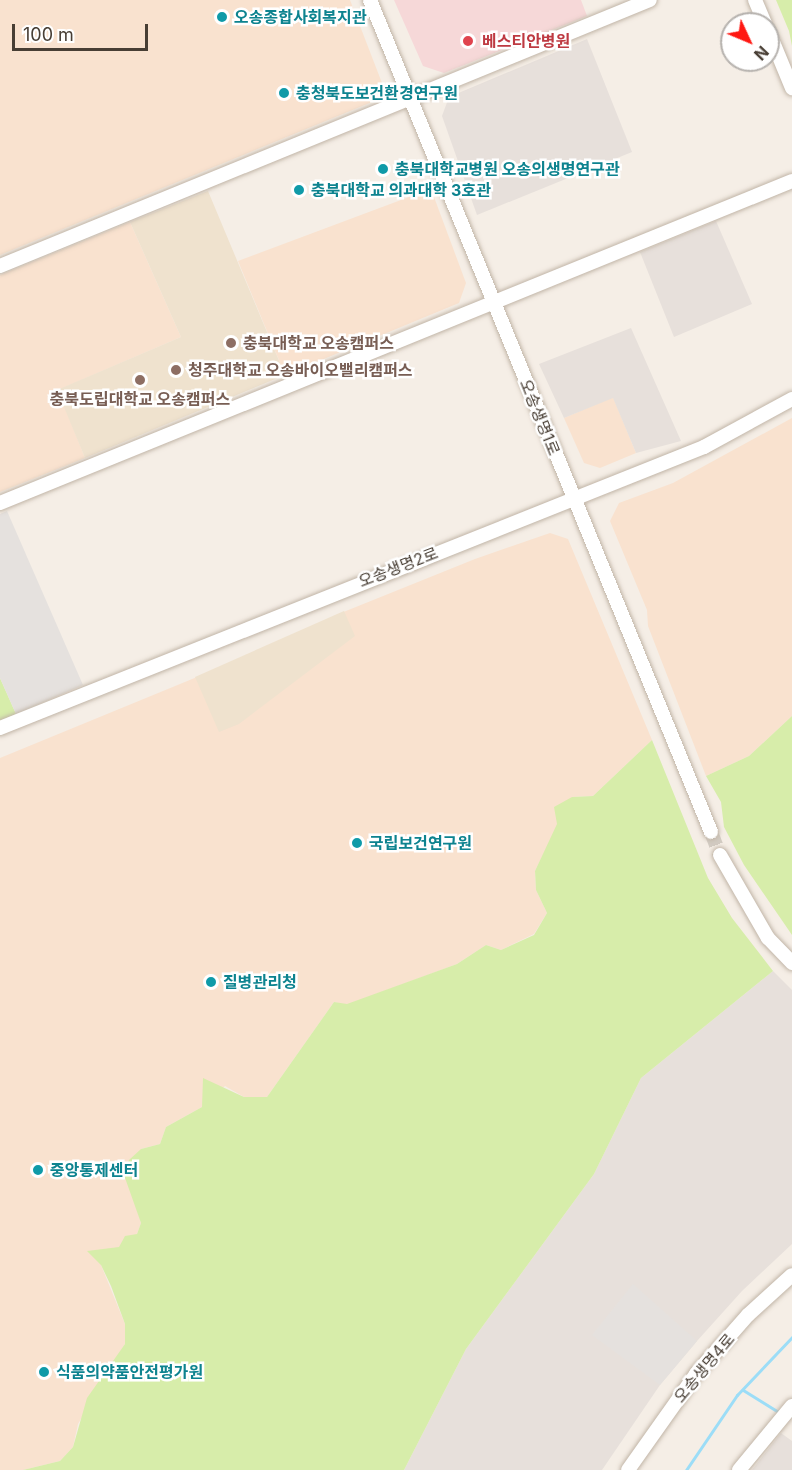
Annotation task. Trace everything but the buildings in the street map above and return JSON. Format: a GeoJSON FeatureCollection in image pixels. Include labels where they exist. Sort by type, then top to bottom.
{"type":"FeatureCollection","features":[{"type":"Feature","properties":{"kind":"street","name":"오송생명1로"},"geometry":{"type":"LineString","coordinates":[[370,0],[711,832]]}},
{"type":"Feature","properties":{"kind":"street"},"geometry":{"type":"LineString","coordinates":[[0,266],[411,101],[650,0]]}},
{"type":"Feature","properties":{"kind":"street"},"geometry":{"type":"LineString","coordinates":[[780,59],[792,88]]}},
{"type":"Feature","properties":{"kind":"street"},"geometry":{"type":"LineString","coordinates":[[0,503],[492,301],[792,181]]}},
{"type":"Feature","properties":{"kind":"street","name":"오송생명2로"},"geometry":{"type":"LineString","coordinates":[[0,728],[704,447],[792,399]]}},
{"type":"Feature","properties":{"kind":"street"},"geometry":{"type":"LineString","coordinates":[[720,855],[768,938],[792,963]]}},
{"type":"Feature","properties":{"kind":"street","name":"오송생명4로"},"geometry":{"type":"LineString","coordinates":[[628,1470],[696,1374],[748,1315],[792,1275]]}},
{"type":"Feature","properties":{"kind":"street"},"geometry":{"type":"LineString","coordinates":[[739,1470],[791,1407]]}},
{"type":"Feature","properties":{"kind":"shaded area"},"geometry":{"type":"Polygon","coordinates":[[[0,0],[350,0],[382,83],[372,102],[0,255],[0,0]]]}},
{"type":"Feature","properties":{"kind":"shaded area","name":"베스티안병원"},"geometry":{"type":"Polygon","coordinates":[[[394,0],[581,0],[587,16],[444,73],[423,66],[394,0]]]}},
{"type":"Feature","properties":{"kind":"shaded area"},"geometry":{"type":"Polygon","coordinates":[[[587,39],[632,152],[477,215],[442,116],[449,97],[587,39]]]}},
{"type":"Feature","properties":{"kind":"shaded area"},"geometry":{"type":"Polygon","coordinates":[[[208,191],[285,375],[85,458],[57,390],[181,337],[130,222],[208,191]]]}},
{"type":"Feature","properties":{"kind":"shaded area"},"geometry":{"type":"Polygon","coordinates":[[[425,191],[434,197],[466,283],[459,303],[285,375],[238,261],[425,191]]]}},
{"type":"Feature","properties":{"kind":"shaded area"},"geometry":{"type":"Polygon","coordinates":[[[716,221],[752,304],[674,337],[640,252],[716,221]]]}},
{"type":"Feature","properties":{"kind":"shaded area"},"geometry":{"type":"Polygon","coordinates":[[[130,222],[181,337],[58,390],[85,458],[0,492],[0,275],[130,222]]]}},
{"type":"Feature","properties":{"kind":"shaded area"},"geometry":{"type":"Polygon","coordinates":[[[631,328],[681,441],[636,453],[613,398],[564,418],[539,364],[631,328]]]}},
{"type":"Feature","properties":{"kind":"shaded area"},"geometry":{"type":"Polygon","coordinates":[[[613,397],[636,453],[600,468],[584,463],[564,418],[613,397]]]}},
{"type":"Feature","properties":{"kind":"shaded area"},"geometry":{"type":"Polygon","coordinates":[[[792,418],[792,716],[749,756],[706,776],[648,626],[647,610],[610,521],[619,503],[673,483],[792,418]]]}},
{"type":"Feature","properties":{"kind":"shaded area"},"geometry":{"type":"Polygon","coordinates":[[[7,511],[83,685],[16,714],[0,678],[0,514],[7,511]]]}},
{"type":"Feature","properties":{"kind":"shaded area"},"geometry":{"type":"Polygon","coordinates":[[[550,533],[568,539],[652,740],[593,796],[572,797],[535,871],[536,890],[547,913],[534,934],[501,950],[486,945],[457,964],[347,1005],[334,1002],[267,1097],[244,1097],[225,1086],[202,1107],[166,1127],[160,1144],[141,1149],[137,1209],[141,1223],[137,1234],[101,1265],[125,1324],[125,1344],[78,1424],[73,1447],[60,1461],[23,1470],[0,1470],[0,758],[253,654],[336,615],[475,559],[550,533]]]}},
{"type":"Feature","properties":{"kind":"shaded area"},"geometry":{"type":"Polygon","coordinates":[[[344,611],[355,636],[239,724],[219,732],[195,677],[344,611]]]}},
{"type":"Feature","properties":{"kind":"shaded area"},"geometry":{"type":"Polygon","coordinates":[[[773,971],[792,990],[792,1244],[742,1291],[660,1385],[602,1470],[404,1470],[466,1349],[594,1174],[641,1078],[773,971]]]}},
{"type":"Feature","properties":{"kind":"shaded area"},"geometry":{"type":"Polygon","coordinates":[[[633,1284],[697,1341],[660,1385],[592,1335],[633,1284]]]}},
{"type":"Feature","properties":{"kind":"shaded area"},"geometry":{"type":"Polygon","coordinates":[[[781,1433],[792,1441],[792,1470],[752,1470],[781,1433]]]}},
{"type":"Feature","properties":{"kind":"green space"},"geometry":{"type":"Polygon","coordinates":[[[776,0],[792,0],[792,46],[789,31],[776,0]]]}},
{"type":"Feature","properties":{"kind":"green space"},"geometry":{"type":"Polygon","coordinates":[[[0,678],[16,714],[0,721],[0,678]]]}},
{"type":"Feature","properties":{"kind":"green space"},"geometry":{"type":"Polygon","coordinates":[[[792,716],[792,935],[744,865],[724,827],[721,802],[706,776],[749,756],[792,716]]]}},
{"type":"Feature","properties":{"kind":"green space"},"geometry":{"type":"Polygon","coordinates":[[[652,740],[708,878],[732,918],[773,971],[641,1078],[594,1174],[466,1349],[404,1470],[23,1470],[60,1461],[73,1447],[87,1398],[125,1344],[125,1324],[111,1286],[101,1265],[87,1251],[119,1247],[125,1236],[137,1234],[141,1223],[124,1175],[129,1160],[141,1149],[160,1144],[166,1127],[202,1107],[203,1078],[244,1097],[267,1097],[334,1002],[347,1004],[457,964],[486,945],[501,950],[534,935],[547,913],[536,890],[535,871],[557,824],[554,807],[572,797],[593,796],[652,740]]]}},
{"type":"Feature","properties":{"kind":"waterway"},"geometry":{"type":"LineString","coordinates":[[686,1470],[737,1395],[792,1337]]}},
{"type":"Feature","properties":{"kind":"waterway"},"geometry":{"type":"LineString","coordinates":[[743,1390],[780,1413]]}},
{"type":"Feature","properties":{"kind":"tunnel"},"geometry":{"type":"LineString","coordinates":[[711,832],[720,855]]}},
{"type":"Feature","properties":{"kind":"place","name":"오송종합사회복지관"},"geometry":{"type":"Point","coordinates":[222,17]}},
{"type":"Feature","properties":{"kind":"place","name":"베스티안병원"},"geometry":{"type":"Point","coordinates":[468,41]}},
{"type":"Feature","properties":{"kind":"place","name":"충청북도보건환경연구원"},"geometry":{"type":"Point","coordinates":[284,93]}},
{"type":"Feature","properties":{"kind":"place","name":"충북대학교병원 오송의생명연구관"},"geometry":{"type":"Point","coordinates":[383,169]}},
{"type":"Feature","properties":{"kind":"place","name":"충북대학교 의과대학 3호관"},"geometry":{"type":"Point","coordinates":[299,190]}},
{"type":"Feature","properties":{"kind":"place","name":"충북대학교 오송캠퍼스"},"geometry":{"type":"Point","coordinates":[231,343]}},
{"type":"Feature","properties":{"kind":"place","name":"청주대학교 오송바이오밸리캠퍼스"},"geometry":{"type":"Point","coordinates":[176,370]}},
{"type":"Feature","properties":{"kind":"place","name":"충북도립대학교 오송캠퍼스"},"geometry":{"type":"Point","coordinates":[140,380]}},
{"type":"Feature","properties":{"kind":"place","name":"국립보건연구원"},"geometry":{"type":"Point","coordinates":[357,843]}},
{"type":"Feature","properties":{"kind":"place","name":"질병관리청"},"geometry":{"type":"Point","coordinates":[211,982]}},
{"type":"Feature","properties":{"kind":"place","name":"중앙통제센터"},"geometry":{"type":"Point","coordinates":[38,1170]}},
{"type":"Feature","properties":{"kind":"place","name":"식품의약품안전평가원"},"geometry":{"type":"Point","coordinates":[44,1372]}}]}
